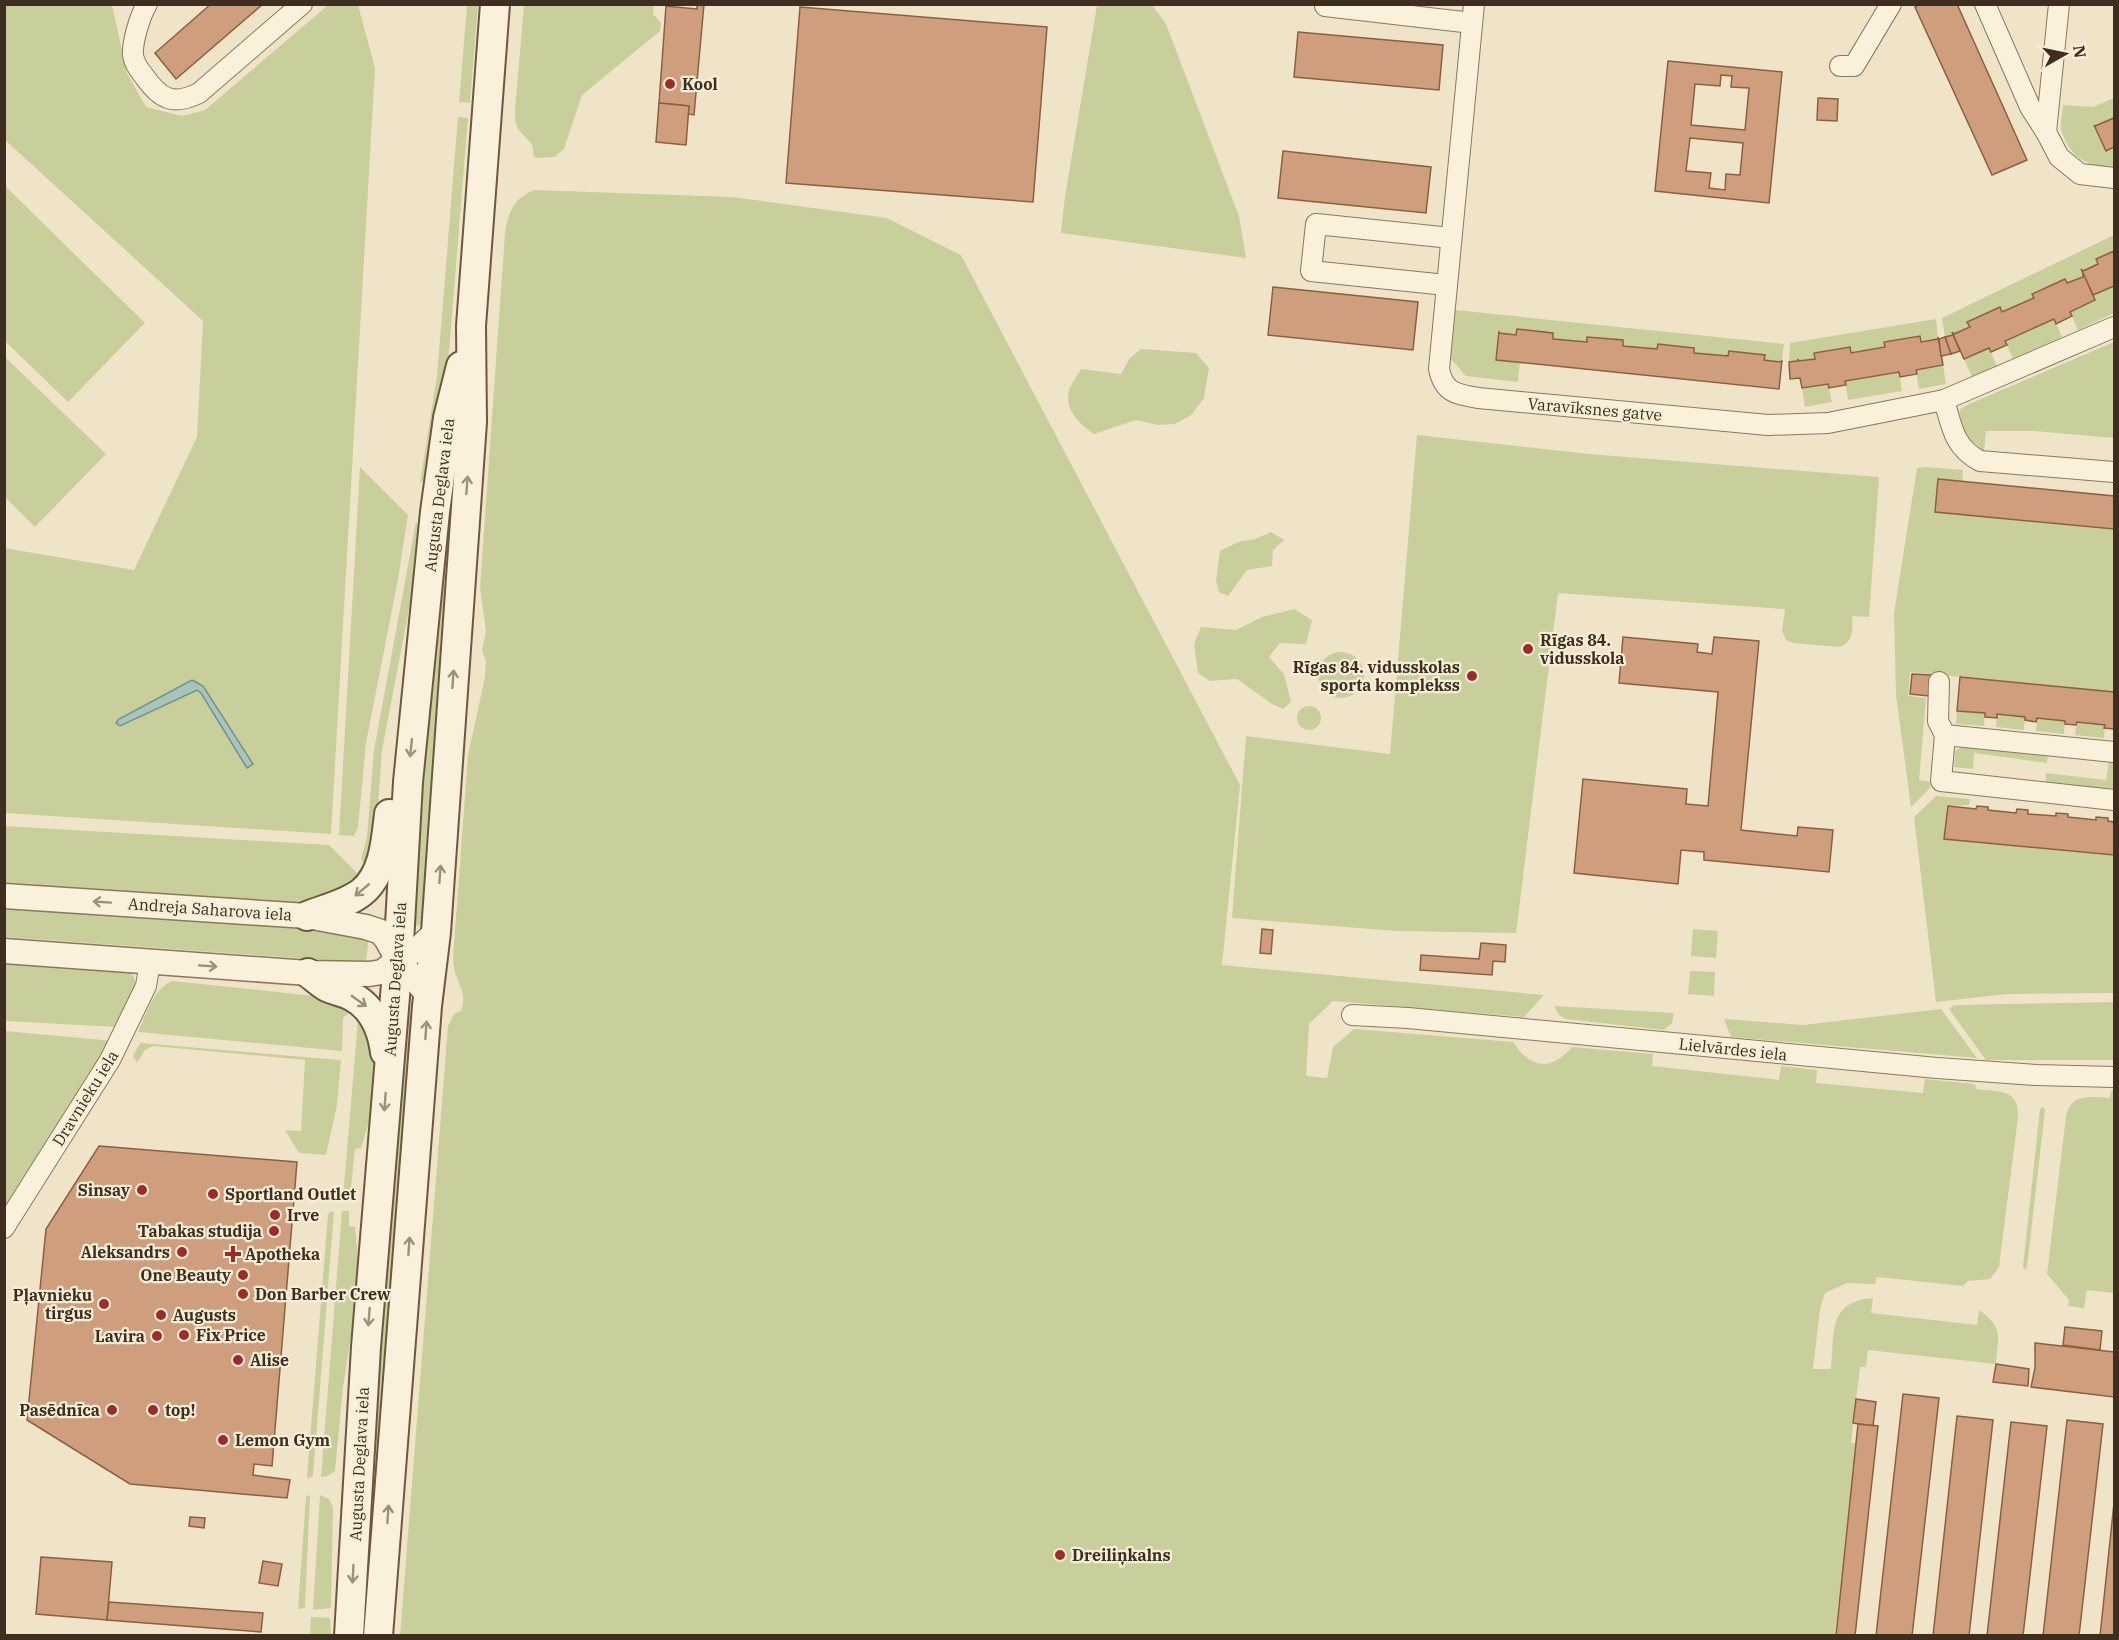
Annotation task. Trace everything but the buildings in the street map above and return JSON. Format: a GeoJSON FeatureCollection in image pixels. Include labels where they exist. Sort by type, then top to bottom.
{"type":"FeatureCollection","features":[{"type":"Feature","properties":{"kind":"main road","name":"Augusta Deglava iela"},"geometry":{"type":"LineString","coordinates":[[378,1635],[436,932],[472,422],[471,326],[495,4]]}},
{"type":"Feature","properties":{"kind":"main road","name":"Augusta Deglava iela"},"geometry":{"type":"LineString","coordinates":[[349,1635],[366,1347],[398,960],[408,782],[435,512],[448,418],[471,326]]}},
{"type":"Feature","properties":{"kind":"main road"},"geometry":{"type":"LineString","coordinates":[[307,916],[351,898],[362,892],[370,883],[381,862],[389,809],[408,782]]}},
{"type":"Feature","properties":{"kind":"main road"},"geometry":{"type":"LineString","coordinates":[[308,973],[327,987],[352,996],[365,1005],[372,1014],[383,1038],[388,1071]]}},
{"type":"Feature","properties":{"kind":"street"},"geometry":{"type":"LineString","coordinates":[[147,4],[141,15],[133,54],[137,66],[155,91],[165,98],[184,100],[199,93],[302,4]]}},
{"type":"Feature","properties":{"kind":"street"},"geometry":{"type":"LineString","coordinates":[[1840,66],[1854,66],[1891,4]]}},
{"type":"Feature","properties":{"kind":"street"},"geometry":{"type":"LineString","coordinates":[[1985,4],[2031,107],[2059,157],[2080,174],[2115,178]]}},
{"type":"Feature","properties":{"kind":"street"},"geometry":{"type":"LineString","coordinates":[[2046,132],[2059,4]]}},
{"type":"Feature","properties":{"kind":"street"},"geometry":{"type":"LineString","coordinates":[[1325,6],[1473,14]]}},
{"type":"Feature","properties":{"kind":"street","name":"Varavīksnes gatve"},"geometry":{"type":"LineString","coordinates":[[1473,14],[1439,369],[1441,380],[1446,388],[1459,395],[1710,420],[1792,425],[1828,423],[1944,400],[2115,327]]}},
{"type":"Feature","properties":{"kind":"street"},"geometry":{"type":"LineString","coordinates":[[1446,285],[1311,271],[1316,224],[1451,238]]}},
{"type":"Feature","properties":{"kind":"street"},"geometry":{"type":"LineString","coordinates":[[1944,400],[1958,443],[1967,454],[1980,461],[2115,472]]}},
{"type":"Feature","properties":{"kind":"street"},"geometry":{"type":"LineString","coordinates":[[1939,682],[1938,721],[1945,735],[1941,781],[2115,800]]}},
{"type":"Feature","properties":{"kind":"street"},"geometry":{"type":"LineString","coordinates":[[1945,735],[2115,752]]}},
{"type":"Feature","properties":{"kind":"street","name":"Andreja Saharova iela"},"geometry":{"type":"LineString","coordinates":[[4,896],[307,916],[366,927],[381,932],[398,960],[429,996]]}},
{"type":"Feature","properties":{"kind":"street"},"geometry":{"type":"LineString","coordinates":[[4,951],[308,973],[382,972],[419,948],[436,932]]}},
{"type":"Feature","properties":{"kind":"street","name":"Dravnieku iela"},"geometry":{"type":"LineString","coordinates":[[4,1228],[110,1060],[146,986],[150,962]]}},
{"type":"Feature","properties":{"kind":"street","name":"Lielvārdes iela"},"geometry":{"type":"LineString","coordinates":[[1352,1015],[1408,1018],[1937,1068],[2036,1076],[2115,1077]]}},
{"type":"Feature","properties":{"kind":"green space"},"geometry":{"type":"Polygon","coordinates":[[[5,5],[112,5],[127,73],[146,107],[182,116],[205,110],[328,5],[358,5],[375,68],[331,834],[5,813],[4,548],[134,570],[197,437],[203,321],[5,140],[5,5]]]}},
{"type":"Feature","properties":{"kind":"green space"},"geometry":{"type":"Polygon","coordinates":[[[467,5],[478,5],[470,103],[459,102],[467,5]]]}},
{"type":"Feature","properties":{"kind":"green space"},"geometry":{"type":"Polygon","coordinates":[[[524,5],[654,5],[653,14],[661,23],[660,31],[582,95],[564,149],[554,157],[534,157],[531,144],[516,123],[515,110],[524,5]]]}},
{"type":"Feature","properties":{"kind":"green space"},"geometry":{"type":"Polygon","coordinates":[[[1097,5],[1152,5],[1166,24],[1239,216],[1246,258],[1061,233],[1065,196],[1097,5]]]}},
{"type":"Feature","properties":{"kind":"green space"},"geometry":{"type":"Polygon","coordinates":[[[2114,98],[2114,118],[2095,127],[2106,151],[2114,147],[2114,166],[2096,166],[2080,159],[2064,138],[2061,129],[2063,105],[2093,107],[2114,98]]]}},
{"type":"Feature","properties":{"kind":"green space"},"geometry":{"type":"Polygon","coordinates":[[[458,117],[468,118],[449,352],[437,442],[429,477],[420,483],[437,376],[458,117]]]}},
{"type":"Feature","properties":{"kind":"green space"},"geometry":{"type":"Polygon","coordinates":[[[5,186],[145,323],[68,402],[5,341],[5,186]]]}},
{"type":"Feature","properties":{"kind":"green space"},"geometry":{"type":"Polygon","coordinates":[[[534,190],[732,197],[887,218],[961,255],[1240,785],[1222,965],[1544,995],[1524,1017],[1333,1001],[1309,1024],[1306,1076],[1327,1078],[1333,1047],[1354,1029],[1513,1042],[1526,1057],[1544,1064],[1559,1059],[1572,1047],[1653,1054],[1652,1066],[1779,1080],[1781,1066],[1817,1070],[1816,1083],[1923,1093],[1925,1079],[1975,1084],[1976,1089],[2006,1093],[2011,1096],[2015,1101],[2018,1117],[1999,1267],[1990,1279],[1968,1281],[1963,1286],[1877,1277],[1875,1284],[1847,1283],[1825,1293],[1820,1309],[1813,1369],[1831,1369],[1834,1331],[1841,1312],[1858,1301],[1873,1298],[1871,1313],[1977,1325],[1979,1310],[1992,1322],[1998,1333],[1996,1364],[1868,1350],[1866,1367],[1860,1367],[1851,1443],[1857,1444],[1835,1635],[400,1636],[448,1026],[454,1014],[461,1011],[463,1001],[453,958],[468,755],[485,677],[486,661],[482,651],[486,631],[480,588],[505,233],[513,207],[521,197],[534,190]]]}},
{"type":"Feature","properties":{"kind":"green space"},"geometry":{"type":"Polygon","coordinates":[[[2114,235],[2114,251],[2096,259],[2098,264],[2082,271],[2083,277],[2067,283],[2065,279],[2032,293],[2034,298],[2002,312],[2000,308],[1967,323],[1970,327],[1945,337],[1942,318],[2114,235]]]}},
{"type":"Feature","properties":{"kind":"green space"},"geometry":{"type":"Polygon","coordinates":[[[2114,286],[2114,313],[2078,330],[2070,312],[2095,300],[2093,295],[2114,286]]]}},
{"type":"Feature","properties":{"kind":"green space"},"geometry":{"type":"Polygon","coordinates":[[[1455,310],[1784,344],[1782,360],[1781,362],[1764,360],[1765,355],[1729,351],[1728,356],[1694,353],[1694,347],[1659,344],[1657,349],[1623,346],[1623,340],[1588,337],[1587,342],[1553,339],[1517,329],[1516,335],[1499,333],[1496,359],[1520,362],[1518,382],[1466,376],[1450,358],[1455,310]]]}},
{"type":"Feature","properties":{"kind":"green space"},"geometry":{"type":"Polygon","coordinates":[[[1936,319],[1938,339],[1921,342],[1920,336],[1885,347],[1851,353],[1850,347],[1815,359],[1789,362],[1790,343],[1936,319]]]}},
{"type":"Feature","properties":{"kind":"green space"},"geometry":{"type":"Polygon","coordinates":[[[2054,319],[2062,337],[2013,359],[2005,341],[2054,319]]]}},
{"type":"Feature","properties":{"kind":"green space"},"geometry":{"type":"Polygon","coordinates":[[[2114,342],[2114,438],[2034,431],[1986,431],[1984,451],[1967,434],[1959,410],[2114,342]]]}},
{"type":"Feature","properties":{"kind":"green space"},"geometry":{"type":"Polygon","coordinates":[[[1989,348],[1997,366],[1972,377],[1964,359],[1989,348]]]}},
{"type":"Feature","properties":{"kind":"green space"},"geometry":{"type":"Polygon","coordinates":[[[1141,349],[1196,353],[1209,368],[1204,398],[1191,415],[1175,424],[1158,425],[1136,420],[1094,434],[1083,426],[1071,410],[1068,398],[1073,383],[1081,369],[1121,374],[1130,358],[1141,349]]]}},
{"type":"Feature","properties":{"kind":"green space"},"geometry":{"type":"Polygon","coordinates":[[[4,356],[106,454],[35,527],[5,497],[4,356]]]}},
{"type":"Feature","properties":{"kind":"green space"},"geometry":{"type":"Polygon","coordinates":[[[1943,365],[1946,384],[1919,389],[1916,370],[1943,365]]]}},
{"type":"Feature","properties":{"kind":"green space"},"geometry":{"type":"Polygon","coordinates":[[[1899,372],[1902,391],[1848,400],[1845,381],[1899,372]]]}},
{"type":"Feature","properties":{"kind":"green space"},"geometry":{"type":"Polygon","coordinates":[[[1828,384],[1832,402],[1805,407],[1802,388],[1828,384]]]}},
{"type":"Feature","properties":{"kind":"green space","name":"Rīgas 84. vidusskolas sporta komplekss"},"geometry":{"type":"Polygon","coordinates":[[[1417,435],[1589,454],[1879,477],[1869,617],[1852,616],[1850,639],[1839,647],[1793,643],[1786,640],[1782,631],[1785,609],[1558,593],[1516,933],[1396,931],[1232,918],[1246,736],[1390,754],[1417,435]]]}},
{"type":"Feature","properties":{"kind":"green space"},"geometry":{"type":"Polygon","coordinates":[[[460,456],[423,923],[417,926],[410,919],[436,595],[454,464],[460,456]]]}},
{"type":"Feature","properties":{"kind":"green space"},"geometry":{"type":"Polygon","coordinates":[[[360,467],[408,515],[366,743],[358,828],[354,836],[339,835],[360,467]]]}},
{"type":"Feature","properties":{"kind":"green space"},"geometry":{"type":"Polygon","coordinates":[[[1917,468],[1963,470],[1962,482],[1938,480],[1935,512],[2114,529],[2114,692],[1910,672],[1908,696],[1926,698],[1919,780],[1930,782],[1930,788],[1911,807],[1896,695],[1894,613],[1917,468]]]}},
{"type":"Feature","properties":{"kind":"green space"},"geometry":{"type":"Polygon","coordinates":[[[416,522],[421,530],[422,542],[382,750],[376,833],[366,868],[361,859],[367,837],[374,750],[416,522]]]}},
{"type":"Feature","properties":{"kind":"green space"},"geometry":{"type":"Polygon","coordinates":[[[1271,532],[1284,540],[1273,550],[1272,566],[1247,570],[1228,596],[1219,592],[1216,580],[1220,551],[1238,542],[1255,539],[1271,532]]]}},
{"type":"Feature","properties":{"kind":"green space"},"geometry":{"type":"Polygon","coordinates":[[[1294,609],[1312,620],[1306,644],[1280,643],[1269,657],[1284,674],[1291,702],[1283,709],[1272,704],[1237,679],[1210,681],[1198,673],[1194,644],[1201,627],[1236,630],[1262,617],[1294,609]]]}},
{"type":"Feature","properties":{"kind":"green space"},"geometry":{"type":"Polygon","coordinates":[[[1341,652],[1357,659],[1364,675],[1357,691],[1341,698],[1325,691],[1318,675],[1325,659],[1341,652]]]}},
{"type":"Feature","properties":{"kind":"green space"},"geometry":{"type":"Polygon","coordinates":[[[1309,706],[1318,709],[1321,718],[1318,727],[1309,730],[1300,727],[1297,718],[1300,709],[1309,706]]]}},
{"type":"Feature","properties":{"kind":"green space"},"geometry":{"type":"Polygon","coordinates":[[[1957,711],[1985,713],[1984,726],[1956,724],[1957,711]]]}},
{"type":"Feature","properties":{"kind":"green space"},"geometry":{"type":"Polygon","coordinates":[[[1997,714],[2025,717],[2024,730],[1996,727],[1997,714]]]}},
{"type":"Feature","properties":{"kind":"green space"},"geometry":{"type":"Polygon","coordinates":[[[2037,718],[2065,721],[2064,734],[2036,731],[2037,718]]]}},
{"type":"Feature","properties":{"kind":"green space"},"geometry":{"type":"Polygon","coordinates":[[[2077,722],[2105,725],[2104,738],[2075,735],[2077,722]]]}},
{"type":"Feature","properties":{"kind":"green space"},"geometry":{"type":"Polygon","coordinates":[[[1975,746],[2048,754],[2047,763],[1974,753],[1973,769],[1954,767],[1955,751],[1962,747],[1975,746]]]}},
{"type":"Feature","properties":{"kind":"green space"},"geometry":{"type":"Polygon","coordinates":[[[2110,757],[2114,758],[2114,789],[2046,783],[2046,773],[2106,780],[2110,757]]]}},
{"type":"Feature","properties":{"kind":"green space"},"geometry":{"type":"Polygon","coordinates":[[[1936,796],[1970,799],[1969,805],[1948,806],[1945,839],[2114,855],[2114,993],[2007,994],[1936,1002],[1914,817],[1936,796]]]}},
{"type":"Feature","properties":{"kind":"green space"},"geometry":{"type":"Polygon","coordinates":[[[4,826],[329,845],[360,876],[349,886],[303,903],[5,883],[4,826]]]}},
{"type":"Feature","properties":{"kind":"green space"},"geometry":{"type":"Polygon","coordinates":[[[4,908],[346,930],[369,935],[366,963],[5,937],[4,908]]]}},
{"type":"Feature","properties":{"kind":"green space"},"geometry":{"type":"Polygon","coordinates":[[[1693,929],[1718,931],[1716,958],[1691,956],[1693,929]]]}},
{"type":"Feature","properties":{"kind":"green space"},"geometry":{"type":"Polygon","coordinates":[[[4,963],[128,970],[133,975],[135,990],[118,1027],[5,1021],[4,963]]]}},
{"type":"Feature","properties":{"kind":"green space"},"geometry":{"type":"Polygon","coordinates":[[[1690,971],[1715,972],[1714,996],[1688,994],[1690,971]]]}},
{"type":"Feature","properties":{"kind":"green space"},"geometry":{"type":"Polygon","coordinates":[[[172,981],[315,996],[356,1007],[343,1018],[342,1051],[138,1032],[155,996],[172,981]]]}},
{"type":"Feature","properties":{"kind":"green space"},"geometry":{"type":"Polygon","coordinates":[[[2114,1002],[2114,1060],[1986,1060],[1949,1009],[1954,1005],[2114,1002]]]}},
{"type":"Feature","properties":{"kind":"green space"},"geometry":{"type":"Polygon","coordinates":[[[1554,1006],[1674,1013],[1672,1023],[1664,1030],[1565,1019],[1558,1014],[1554,1006]]]}},
{"type":"Feature","properties":{"kind":"green space"},"geometry":{"type":"Polygon","coordinates":[[[404,1009],[411,1010],[393,1253],[394,1331],[369,1635],[359,1636],[404,1009]]]}},
{"type":"Feature","properties":{"kind":"green space"},"geometry":{"type":"Polygon","coordinates":[[[1941,1009],[1977,1058],[1731,1037],[1724,1019],[1803,1025],[1941,1009]]]}},
{"type":"Feature","properties":{"kind":"green space"},"geometry":{"type":"Polygon","coordinates":[[[364,1012],[377,1050],[372,1112],[361,1148],[355,1149],[350,1198],[343,1197],[358,1020],[364,1012]]]}},
{"type":"Feature","properties":{"kind":"green space"},"geometry":{"type":"Polygon","coordinates":[[[5,1031],[114,1041],[5,1211],[5,1031]]]}},
{"type":"Feature","properties":{"kind":"green space"},"geometry":{"type":"Polygon","coordinates":[[[140,1043],[341,1060],[337,1105],[326,1155],[299,1153],[285,1130],[301,1131],[305,1060],[153,1046],[145,1050],[137,1063],[133,1056],[140,1043]]]}},
{"type":"Feature","properties":{"kind":"green space"},"geometry":{"type":"Polygon","coordinates":[[[2111,1091],[2114,1091],[2114,1293],[2087,1290],[2084,1308],[2068,1306],[2069,1300],[2047,1274],[2066,1116],[2072,1103],[2077,1100],[2089,1097],[2110,1098],[2111,1091]]]}},
{"type":"Feature","properties":{"kind":"green space"},"geometry":{"type":"Polygon","coordinates":[[[2043,1107],[2045,1110],[2025,1270],[2023,1267],[2040,1109],[2043,1107]]]}},
{"type":"Feature","properties":{"kind":"green space"},"geometry":{"type":"Polygon","coordinates":[[[331,1211],[334,1212],[313,1476],[309,1478],[307,1477],[328,1214],[331,1211]]]}},
{"type":"Feature","properties":{"kind":"green space"},"geometry":{"type":"Polygon","coordinates":[[[342,1211],[349,1211],[349,1226],[355,1227],[360,1278],[343,1387],[335,1471],[328,1476],[321,1477],[342,1211]]]}},
{"type":"Feature","properties":{"kind":"green space"},"geometry":{"type":"Polygon","coordinates":[[[310,1495],[305,1608],[298,1609],[306,1496],[310,1495]]]}},
{"type":"Feature","properties":{"kind":"green space"},"geometry":{"type":"Polygon","coordinates":[[[320,1495],[329,1499],[333,1508],[331,1608],[313,1610],[320,1495]]]}},
{"type":"Feature","properties":{"kind":"green space"},"geometry":{"type":"Polygon","coordinates":[[[311,1617],[330,1618],[331,1635],[310,1635],[311,1617]]]}},
{"type":"Feature","properties":{"kind":"water"},"geometry":{"type":"Polygon","coordinates":[[[192,680],[203,686],[253,764],[247,768],[197,690],[120,726],[116,723],[119,719],[192,680]]]}},
{"type":"Feature","properties":{"kind":"place","name":"Kool"},"geometry":{"type":"Point","coordinates":[670,84]}},
{"type":"Feature","properties":{"kind":"place","name":"Rīgas 84. vidusskola"},"geometry":{"type":"Point","coordinates":[1528,649]}},
{"type":"Feature","properties":{"kind":"place","name":"Rīgas 84. vidusskolas sporta komplekss"},"geometry":{"type":"Point","coordinates":[1472,676]}},
{"type":"Feature","properties":{"kind":"place","name":"Sinsay"},"geometry":{"type":"Point","coordinates":[142,1190]}},
{"type":"Feature","properties":{"kind":"place","name":"Sportland Outlet"},"geometry":{"type":"Point","coordinates":[213,1194]}},
{"type":"Feature","properties":{"kind":"place","name":"Irve"},"geometry":{"type":"Point","coordinates":[275,1215]}},
{"type":"Feature","properties":{"kind":"place","name":"Tabakas studija"},"geometry":{"type":"Point","coordinates":[274,1231]}},
{"type":"Feature","properties":{"kind":"place","name":"Aleksandrs"},"geometry":{"type":"Point","coordinates":[182,1252]}},
{"type":"Feature","properties":{"kind":"place","name":"Apotheka"},"geometry":{"type":"Point","coordinates":[233,1254]}},
{"type":"Feature","properties":{"kind":"place","name":"One Beauty"},"geometry":{"type":"Point","coordinates":[243,1275]}},
{"type":"Feature","properties":{"kind":"place","name":"Don Barber Crew"},"geometry":{"type":"Point","coordinates":[243,1294]}},
{"type":"Feature","properties":{"kind":"place","name":"Pļavnieku tirgus"},"geometry":{"type":"Point","coordinates":[104,1304]}},
{"type":"Feature","properties":{"kind":"place","name":"Augusts"},"geometry":{"type":"Point","coordinates":[161,1315]}},
{"type":"Feature","properties":{"kind":"place","name":"Fix Price"},"geometry":{"type":"Point","coordinates":[184,1335]}},
{"type":"Feature","properties":{"kind":"place","name":"Lavira"},"geometry":{"type":"Point","coordinates":[157,1336]}},
{"type":"Feature","properties":{"kind":"place","name":"Alise"},"geometry":{"type":"Point","coordinates":[238,1360]}},
{"type":"Feature","properties":{"kind":"place","name":"Pasēdnīca"},"geometry":{"type":"Point","coordinates":[112,1410]}},
{"type":"Feature","properties":{"kind":"place","name":"top!"},"geometry":{"type":"Point","coordinates":[153,1410]}},
{"type":"Feature","properties":{"kind":"place","name":"Lemon Gym"},"geometry":{"type":"Point","coordinates":[223,1440]}},
{"type":"Feature","properties":{"kind":"place","name":"Dreiliņkalns"},"geometry":{"type":"Point","coordinates":[1060,1555]}}]}
